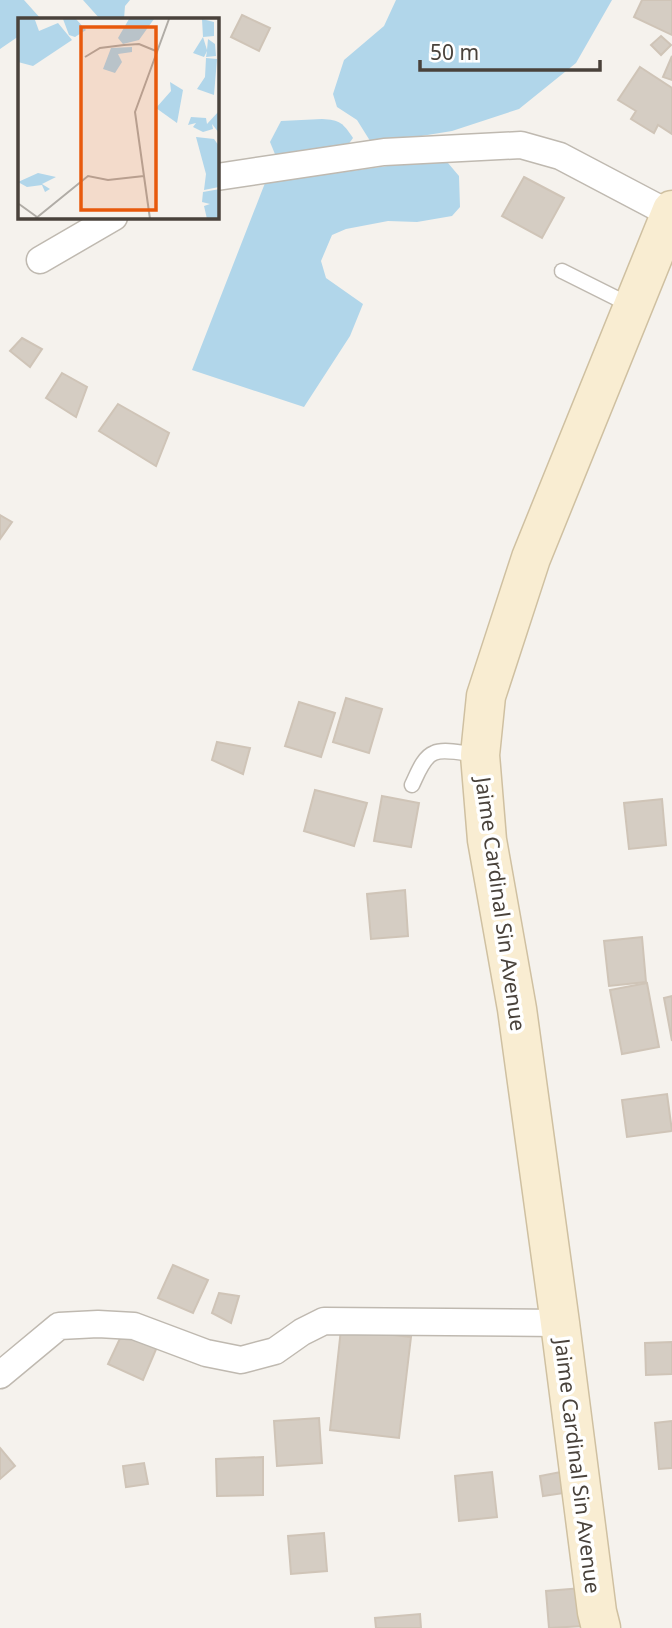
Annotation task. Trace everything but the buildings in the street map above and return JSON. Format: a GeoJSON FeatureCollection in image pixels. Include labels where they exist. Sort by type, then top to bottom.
{"type":"FeatureCollection","features":[{"type":"Feature","properties":{"kind":"street"},"geometry":{"type":"LineString","coordinates":[[219,177],[384,152],[521,145],[561,156],[671,212]]}},
{"type":"Feature","properties":{"kind":"street","name":"Jaime Cardinal Sin Avenue"},"geometry":{"type":"LineString","coordinates":[[601,1628],[517,1009],[487,840],[480,755],[486,696],[531,558],[671,212]]}},
{"type":"Feature","properties":{"kind":"street"},"geometry":{"type":"LineString","coordinates":[[40,260],[111,219]]}},
{"type":"Feature","properties":{"kind":"street"},"geometry":{"type":"LineString","coordinates":[[0,1375],[59,1326],[134,1326],[206,1353],[241,1360],[275,1351],[302,1332],[324,1321],[560,1323]]}},
{"type":"Feature","properties":{"kind":"lane"},"geometry":{"type":"LineString","coordinates":[[562,271],[633,307]]}},
{"type":"Feature","properties":{"kind":"lane"},"geometry":{"type":"LineString","coordinates":[[411,785],[433,753],[444,751],[480,755]]}},
{"type":"Feature","properties":{"kind":"water"},"geometry":{"type":"Polygon","coordinates":[[[0,0],[24,0],[40,18],[18,18],[18,37],[0,49],[0,0]]]}},
{"type":"Feature","properties":{"kind":"water"},"geometry":{"type":"Polygon","coordinates":[[[83,0],[130,0],[125,6],[124,18],[99,18],[83,0]]]}},
{"type":"Feature","properties":{"kind":"water"},"geometry":{"type":"Polygon","coordinates":[[[396,0],[612,0],[576,63],[519,109],[452,131],[372,144],[357,120],[337,107],[333,94],[344,60],[384,26],[396,0]]]}},
{"type":"Feature","properties":{"kind":"water"},"geometry":{"type":"Polygon","coordinates":[[[281,121],[337,121],[353,138],[345,149],[277,159],[270,142],[281,121]]]}},
{"type":"Feature","properties":{"kind":"water"},"geometry":{"type":"Polygon","coordinates":[[[409,163],[448,163],[459,176],[460,207],[452,216],[417,222],[388,221],[346,229],[332,235],[321,261],[326,278],[363,304],[350,336],[304,407],[192,370],[265,183],[409,163]]]}}]}
